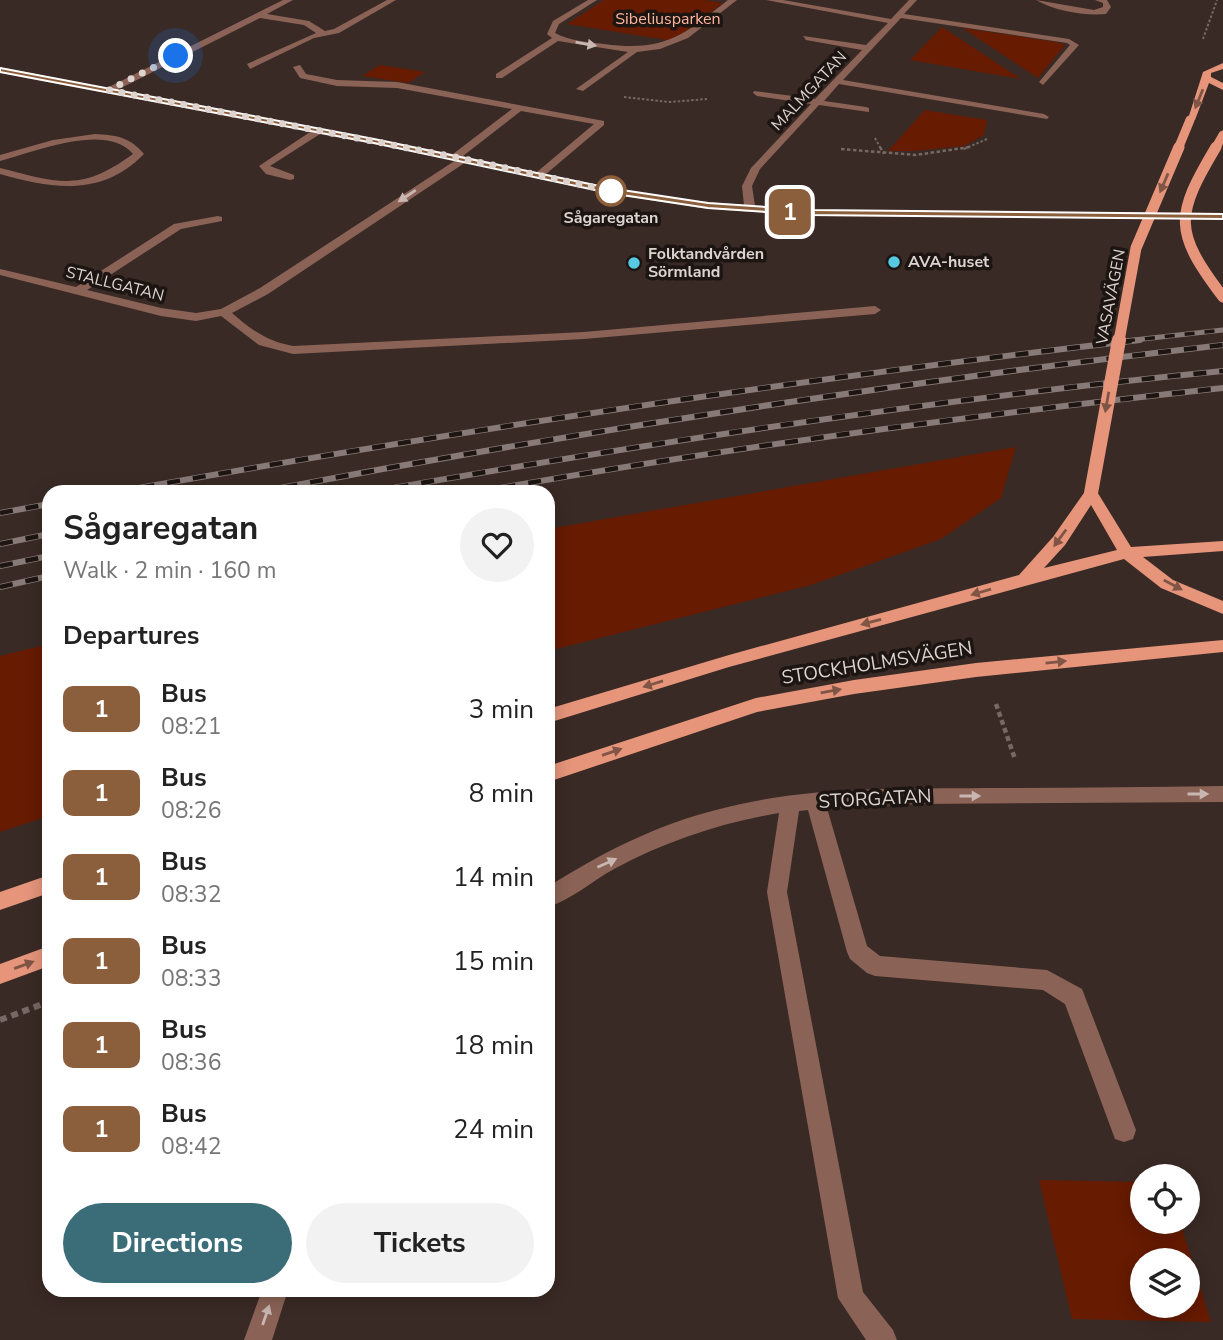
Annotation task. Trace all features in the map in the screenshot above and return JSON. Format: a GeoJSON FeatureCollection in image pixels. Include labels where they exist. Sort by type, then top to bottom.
{"type":"FeatureCollection","features":[{"type":"Feature","properties":{"kind":"main road","name":"VASAVÄGEN"},"geometry":{"type":"LineString","coordinates":[[1091,492],[1136,248],[1210,69],[1221,64]]}},
{"type":"Feature","properties":{"kind":"main road"},"geometry":{"type":"LineString","coordinates":[[1207,78],[1223,87]]}},
{"type":"Feature","properties":{"kind":"main road"},"geometry":{"type":"LineString","coordinates":[[1223,135],[1185,206],[1186,236],[1202,270],[1223,296]]}},
{"type":"Feature","properties":{"kind":"main road"},"geometry":{"type":"LineString","coordinates":[[1025,579],[1059,541],[1091,492],[1127,553],[1167,584],[1223,608]]}},
{"type":"Feature","properties":{"kind":"main road","name":"STOCKHOLMSVÄGEN"},"geometry":{"type":"LineString","coordinates":[[555,714],[729,661],[1127,553],[1223,546]]}},
{"type":"Feature","properties":{"kind":"main road","name":"STOCKHOLMSVÄGEN"},"geometry":{"type":"LineString","coordinates":[[555,772],[756,705],[854,687],[976,670],[1223,646]]}},
{"type":"Feature","properties":{"kind":"main road"},"geometry":{"type":"LineString","coordinates":[[0,901],[42,886]]}},
{"type":"Feature","properties":{"kind":"main road"},"geometry":{"type":"LineString","coordinates":[[0,974],[42,959]]}},
{"type":"Feature","properties":{"kind":"street"},"geometry":{"type":"LineString","coordinates":[[109,90],[289,0]]}},
{"type":"Feature","properties":{"kind":"street"},"geometry":{"type":"LineString","coordinates":[[250,66],[312,36],[336,31],[392,0]]}},
{"type":"Feature","properties":{"kind":"street"},"geometry":{"type":"LineString","coordinates":[[593,0],[556,23],[551,34],[557,38],[632,52],[652,50],[678,42],[733,0]]}},
{"type":"Feature","properties":{"kind":"street"},"geometry":{"type":"LineString","coordinates":[[769,0],[1050,38],[1069,41],[1075,45],[1043,82]]}},
{"type":"Feature","properties":{"kind":"street","name":"MALMGATAN"},"geometry":{"type":"LineString","coordinates":[[750,210],[747,186],[756,168],[913,0]]}},
{"type":"Feature","properties":{"kind":"street"},"geometry":{"type":"LineString","coordinates":[[1040,0],[1069,11],[1085,13],[1103,12],[1107,7],[1106,2],[1099,0]]}},
{"type":"Feature","properties":{"kind":"street"},"geometry":{"type":"LineString","coordinates":[[258,15],[306,23],[324,34]]}},
{"type":"Feature","properties":{"kind":"street"},"geometry":{"type":"LineString","coordinates":[[499,75],[557,38]]}},
{"type":"Feature","properties":{"kind":"street"},"geometry":{"type":"LineString","coordinates":[[806,38],[867,48]]}},
{"type":"Feature","properties":{"kind":"street"},"geometry":{"type":"LineString","coordinates":[[580,89],[632,52]]}},
{"type":"Feature","properties":{"kind":"street"},"geometry":{"type":"LineString","coordinates":[[297,67],[303,76],[337,83],[397,85],[601,123],[539,175]]}},
{"type":"Feature","properties":{"kind":"street"},"geometry":{"type":"LineString","coordinates":[[0,70],[320,130],[609,191],[750,210],[1223,216]]}},
{"type":"Feature","properties":{"kind":"street"},"geometry":{"type":"LineString","coordinates":[[837,81],[1044,117]]}},
{"type":"Feature","properties":{"kind":"street"},"geometry":{"type":"LineString","coordinates":[[757,93],[866,110]]}},
{"type":"Feature","properties":{"kind":"street"},"geometry":{"type":"LineString","coordinates":[[518,108],[460,158],[264,291],[224,312],[246,333],[266,345],[293,350],[612,335],[875,310]]}},
{"type":"Feature","properties":{"kind":"street"},"geometry":{"type":"LineString","coordinates":[[290,177],[270,172],[264,166],[320,130]]}},
{"type":"Feature","properties":{"kind":"street"},"geometry":{"type":"LineString","coordinates":[[0,158],[57,141],[93,137],[123,139],[135,145],[139,154],[103,178],[83,183],[54,185],[0,171]]}},
{"type":"Feature","properties":{"kind":"street"},"geometry":{"type":"LineString","coordinates":[[78,291],[178,226],[218,219]]}},
{"type":"Feature","properties":{"kind":"street","name":"STALLGATAN"},"geometry":{"type":"LineString","coordinates":[[0,272],[186,316],[224,312]]}},
{"type":"Feature","properties":{"kind":"street","name":"STORGATAN"},"geometry":{"type":"LineString","coordinates":[[555,893],[583,874],[662,838],[716,818],[790,805],[889,796],[1223,794]]}},
{"type":"Feature","properties":{"kind":"street"},"geometry":{"type":"LineString","coordinates":[[816,802],[858,952],[875,966],[1047,979],[1074,997],[1124,1130]]}},
{"type":"Feature","properties":{"kind":"street"},"geometry":{"type":"LineString","coordinates":[[790,805],[777,892],[851,1298],[883,1340]]}},
{"type":"Feature","properties":{"kind":"street"},"geometry":{"type":"LineString","coordinates":[[258,1340],[273,1297]]}},
{"type":"Feature","properties":{"kind":"path"},"geometry":{"type":"LineString","coordinates":[[1199,48],[1217,0]]}},
{"type":"Feature","properties":{"kind":"path"},"geometry":{"type":"LineString","coordinates":[[623,97],[670,102],[706,99]]}},
{"type":"Feature","properties":{"kind":"path"},"geometry":{"type":"LineString","coordinates":[[841,149],[884,155],[936,154],[975,147],[995,133],[999,126],[988,117],[993,109]]}},
{"type":"Feature","properties":{"kind":"path"},"geometry":{"type":"LineString","coordinates":[[993,697],[1028,796]]}},
{"type":"Feature","properties":{"kind":"path"},"geometry":{"type":"LineString","coordinates":[[0,1020],[42,1004]]}},
{"type":"Feature","properties":{"kind":"green space","name":"Sibeliusparken"},"geometry":{"type":"Polygon","coordinates":[[[604,0],[704,0],[723,3],[673,41],[567,24],[604,0]]]}},
{"type":"Feature","properties":{"kind":"green space"},"geometry":{"type":"Polygon","coordinates":[[[942,27],[1021,79],[910,60],[942,27]]]}},
{"type":"Feature","properties":{"kind":"green space"},"geometry":{"type":"Polygon","coordinates":[[[962,28],[1056,42],[1065,45],[1038,78],[962,28]]]}},
{"type":"Feature","properties":{"kind":"green space"},"geometry":{"type":"Polygon","coordinates":[[[380,65],[425,72],[408,83],[362,76],[380,65]]]}},
{"type":"Feature","properties":{"kind":"green space"},"geometry":{"type":"Polygon","coordinates":[[[925,110],[987,120],[984,135],[964,146],[888,151],[925,110]]]}},
{"type":"Feature","properties":{"kind":"green space"},"geometry":{"type":"Polygon","coordinates":[[[1016,447],[1001,498],[941,539],[811,585],[555,649],[555,528],[1016,447]]]}},
{"type":"Feature","properties":{"kind":"green space"},"geometry":{"type":"Polygon","coordinates":[[[42,646],[42,818],[0,832],[0,656],[42,646]]]}},
{"type":"Feature","properties":{"kind":"green space"},"geometry":{"type":"Polygon","coordinates":[[[1039,1180],[1130,1182],[1130,1234],[1184,1234],[1188,1248],[1130,1248],[1130,1318],[1200,1318],[1200,1287],[1211,1322],[1072,1319],[1039,1180]]]}},
{"type":"Feature","properties":{"kind":"railway"},"geometry":{"type":"LineString","coordinates":[[1125,341],[1223,330]]}},
{"type":"Feature","properties":{"kind":"railway"},"geometry":{"type":"LineString","coordinates":[[157,485],[371,448],[755,389],[1140,340]]}},
{"type":"Feature","properties":{"kind":"railway"},"geometry":{"type":"LineString","coordinates":[[297,485],[619,428],[981,375],[1223,345]]}},
{"type":"Feature","properties":{"kind":"railway"},"geometry":{"type":"LineString","coordinates":[[411,485],[795,423],[1223,371]]}},
{"type":"Feature","properties":{"kind":"railway"},"geometry":{"type":"LineString","coordinates":[[519,485],[849,434],[1223,388]]}},
{"type":"Feature","properties":{"kind":"railway"},"geometry":{"type":"LineString","coordinates":[[0,513],[42,505]]}},
{"type":"Feature","properties":{"kind":"railway"},"geometry":{"type":"LineString","coordinates":[[0,544],[42,535]]}},
{"type":"Feature","properties":{"kind":"railway"},"geometry":{"type":"LineString","coordinates":[[0,566],[42,557]]}},
{"type":"Feature","properties":{"kind":"railway"},"geometry":{"type":"LineString","coordinates":[[0,587],[42,578]]}},
{"type":"Feature","properties":{"kind":"bus line","name":"1"},"geometry":{"type":"LineString","coordinates":[[0,70],[465,159],[609,191],[708,205],[810,213],[1223,216]]}},
{"type":"Feature","properties":{"kind":"place","name":"Sågaregatan"},"geometry":{"type":"Point","coordinates":[611,191]}},
{"type":"Feature","properties":{"kind":"place","name":"AVA-huset"},"geometry":{"type":"Point","coordinates":[894,262]}},
{"type":"Feature","properties":{"kind":"place","name":"Folktandvården Sörmland"},"geometry":{"type":"Point","coordinates":[634,263]}},
{"type":"Feature","properties":{"kind":"route"},"geometry":{"type":"LineString","coordinates":[[176,56],[109,90],[465,159],[611,191]]}}]}
